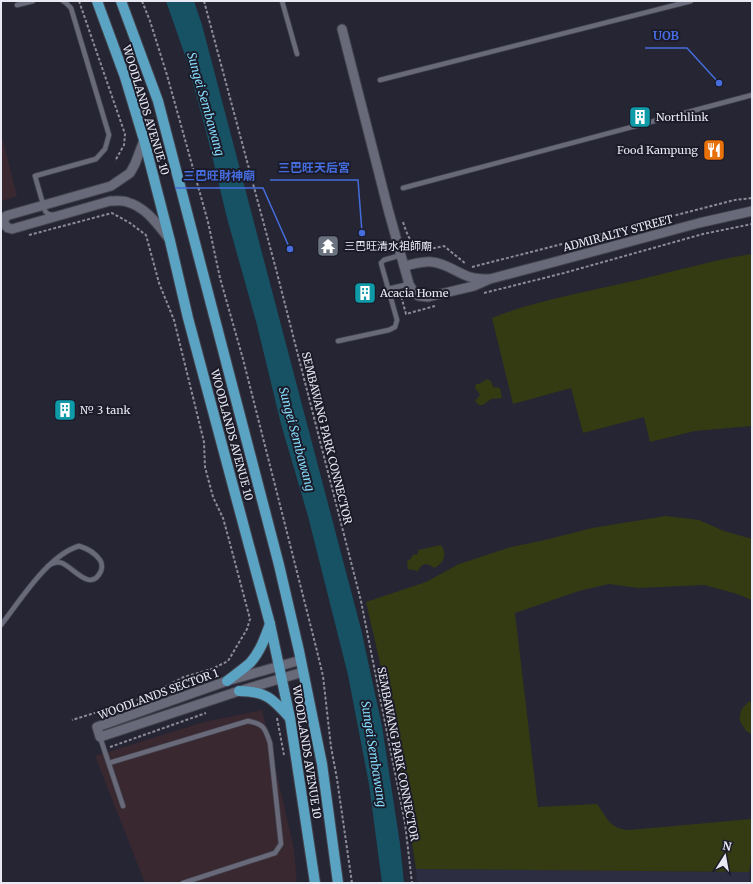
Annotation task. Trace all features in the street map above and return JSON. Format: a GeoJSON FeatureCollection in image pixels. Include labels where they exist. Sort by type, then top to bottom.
{"type":"FeatureCollection","features":[{"type":"Feature","properties":{"kind":"main road","name":"WOODLANDS AVENUE 10"},"geometry":{"type":"LineString","coordinates":[[97,1],[126,77],[144,140],[188,318],[270,624],[290,718],[314,883]]}},
{"type":"Feature","properties":{"kind":"main road","name":"WOODLANDS AVENUE 10"},"geometry":{"type":"LineString","coordinates":[[121,1],[158,101],[265,508],[301,660],[322,764],[338,883]]}},
{"type":"Feature","properties":{"kind":"main road"},"geometry":{"type":"LineString","coordinates":[[228,681],[249,663],[257,653],[263,643],[270,624]]}},
{"type":"Feature","properties":{"kind":"main road"},"geometry":{"type":"LineString","coordinates":[[239,691],[254,691],[268,697],[277,703],[290,718]]}},
{"type":"Feature","properties":{"kind":"street"},"geometry":{"type":"LineString","coordinates":[[342,30],[409,284]]}},
{"type":"Feature","properties":{"kind":"street"},"geometry":{"type":"LineString","coordinates":[[144,140],[136,164],[130,173],[111,186],[6,216],[2,223],[8,228],[15,228],[110,201],[126,202],[139,207],[150,216],[170,241]]}},
{"type":"Feature","properties":{"kind":"street","name":"ADMIRALTY STREET"},"geometry":{"type":"LineString","coordinates":[[409,284],[415,294],[428,297],[474,286],[490,279],[699,223],[752,211]]}},
{"type":"Feature","properties":{"kind":"street","name":"ADMIRALTY STREET"},"geometry":{"type":"LineString","coordinates":[[404,266],[422,262],[433,262],[445,264],[472,278],[490,279]]}},
{"type":"Feature","properties":{"kind":"street","name":"WOODLANDS SECTOR 1"},"geometry":{"type":"LineString","coordinates":[[301,660],[279,665],[228,681],[97,727],[100,737],[239,691],[303,672]]}},
{"type":"Feature","properties":{"kind":"lane"},"geometry":{"type":"LineString","coordinates":[[17,5],[33,1]]}},
{"type":"Feature","properties":{"kind":"lane"},"geometry":{"type":"LineString","coordinates":[[57,216],[48,214],[45,211],[35,176],[96,159],[106,149],[109,135],[70,8],[66,2],[63,1]]}},
{"type":"Feature","properties":{"kind":"lane"},"geometry":{"type":"LineString","coordinates":[[282,1],[296,54]]}},
{"type":"Feature","properties":{"kind":"lane"},"geometry":{"type":"LineString","coordinates":[[380,80],[691,1]]}},
{"type":"Feature","properties":{"kind":"lane"},"geometry":{"type":"LineString","coordinates":[[403,188],[752,95]]}},
{"type":"Feature","properties":{"kind":"lane"},"geometry":{"type":"LineString","coordinates":[[338,341],[390,330],[395,327],[397,320],[381,263],[384,260],[401,255]]}},
{"type":"Feature","properties":{"kind":"lane"},"geometry":{"type":"LineString","coordinates":[[388,289],[409,284]]}},
{"type":"Feature","properties":{"kind":"lane"},"geometry":{"type":"LineString","coordinates":[[1,625],[48,566],[71,549],[79,546],[84,547],[99,558],[102,566],[99,574],[92,580],[82,577],[62,563],[56,562],[48,566]]}},
{"type":"Feature","properties":{"kind":"lane"},"geometry":{"type":"LineString","coordinates":[[109,763],[248,721],[256,722],[266,729],[270,743],[281,844],[278,850],[275,853],[183,883]]}},
{"type":"Feature","properties":{"kind":"lane"},"geometry":{"type":"LineString","coordinates":[[100,737],[123,806]]}},
{"type":"Feature","properties":{"kind":"path"},"geometry":{"type":"LineString","coordinates":[[80,1],[125,134],[124,145],[115,161]]}},
{"type":"Feature","properties":{"kind":"path"},"geometry":{"type":"LineString","coordinates":[[142,1],[150,20],[167,75],[208,222],[220,278],[243,359],[323,676],[331,747],[352,883]]}},
{"type":"Feature","properties":{"kind":"path","name":"SEMBAWANG PARK CONNECTOR"},"geometry":{"type":"LineString","coordinates":[[204,1],[361,601],[405,822],[412,883]]}},
{"type":"Feature","properties":{"kind":"path"},"geometry":{"type":"LineString","coordinates":[[401,216],[408,239],[412,244],[419,248],[429,250],[444,246],[471,267],[735,200],[752,198]]}},
{"type":"Feature","properties":{"kind":"path"},"geometry":{"type":"LineString","coordinates":[[15,228],[27,235],[32,235],[112,213],[130,223],[146,235],[159,283],[174,320],[204,442],[205,467],[213,497],[223,518],[250,619],[247,629],[228,661],[212,670],[184,677],[143,698],[72,720]]}},
{"type":"Feature","properties":{"kind":"path"},"geometry":{"type":"LineString","coordinates":[[482,294],[564,273],[703,234],[752,224]]}},
{"type":"Feature","properties":{"kind":"path"},"geometry":{"type":"LineString","coordinates":[[399,286],[406,314],[440,305]]}},
{"type":"Feature","properties":{"kind":"path"},"geometry":{"type":"LineString","coordinates":[[104,749],[206,713]]}},
{"type":"Feature","properties":{"kind":"path"},"geometry":{"type":"LineString","coordinates":[[274,713],[277,717],[285,757]]}},
{"type":"Feature","properties":{"kind":"shaded area"},"geometry":{"type":"Polygon","coordinates":[[[1,133],[17,196],[1,201],[1,133]]]}},
{"type":"Feature","properties":{"kind":"shaded area"},"geometry":{"type":"Polygon","coordinates":[[[262,710],[294,849],[297,883],[145,883],[95,756],[204,722],[262,710]]]}},
{"type":"Feature","properties":{"kind":"shaded area"},"geometry":{"type":"Polygon","coordinates":[[[416,869],[749,872],[749,883],[417,883],[416,869]]]}},
{"type":"Feature","properties":{"kind":"green space"},"geometry":{"type":"Polygon","coordinates":[[[752,254],[752,426],[695,431],[650,442],[644,417],[583,433],[571,388],[513,404],[492,318],[526,306],[562,297],[752,254]]]}},
{"type":"Feature","properties":{"kind":"green space"},"geometry":{"type":"Polygon","coordinates":[[[487,379],[491,381],[493,387],[500,388],[502,398],[491,399],[483,405],[479,405],[475,401],[480,395],[475,388],[476,384],[479,384],[487,379]]]}},
{"type":"Feature","properties":{"kind":"green space"},"geometry":{"type":"Polygon","coordinates":[[[666,516],[699,520],[724,531],[752,539],[752,600],[734,593],[704,585],[638,588],[609,584],[579,591],[515,613],[538,807],[597,804],[613,825],[629,830],[752,819],[752,856],[749,872],[416,869],[400,765],[381,667],[366,602],[426,582],[459,564],[511,547],[592,528],[666,516]]]}},
{"type":"Feature","properties":{"kind":"green space"},"geometry":{"type":"Polygon","coordinates":[[[441,545],[444,552],[444,558],[441,564],[434,568],[425,564],[419,568],[418,571],[408,569],[407,561],[410,560],[413,555],[418,554],[418,550],[441,545]]]}},
{"type":"Feature","properties":{"kind":"green space"},"geometry":{"type":"Polygon","coordinates":[[[750,701],[752,707],[752,734],[746,731],[740,721],[742,710],[750,701]]]}},
{"type":"Feature","properties":{"kind":"water","name":"Sungei Sembawang"},"geometry":{"type":"Polygon","coordinates":[[[166,1],[194,1],[202,25],[361,629],[382,726],[400,844],[404,883],[382,883],[369,784],[348,675],[308,516],[281,424],[257,325],[227,218],[187,61],[166,1]]]}},
{"type":"Feature","properties":{"kind":"place","name":"UOB"},"geometry":{"type":"Point","coordinates":[719,83]}},
{"type":"Feature","properties":{"kind":"place","name":"Northlink"},"geometry":{"type":"Point","coordinates":[640,117]}},
{"type":"Feature","properties":{"kind":"place","name":"Food Kampung"},"geometry":{"type":"Point","coordinates":[714,150]}},
{"type":"Feature","properties":{"kind":"place","name":"三巴旺天后宮"},"geometry":{"type":"Point","coordinates":[362,233]}},
{"type":"Feature","properties":{"kind":"place","name":"三巴旺清水祖師廟"},"geometry":{"type":"Point","coordinates":[328,246]}},
{"type":"Feature","properties":{"kind":"place","name":"三巴旺財神廟"},"geometry":{"type":"Point","coordinates":[290,249]}},
{"type":"Feature","properties":{"kind":"place","name":"Acacia Home"},"geometry":{"type":"Point","coordinates":[365,293]}},
{"type":"Feature","properties":{"kind":"place","name":"№ 3 tank"},"geometry":{"type":"Point","coordinates":[65,410]}}]}
